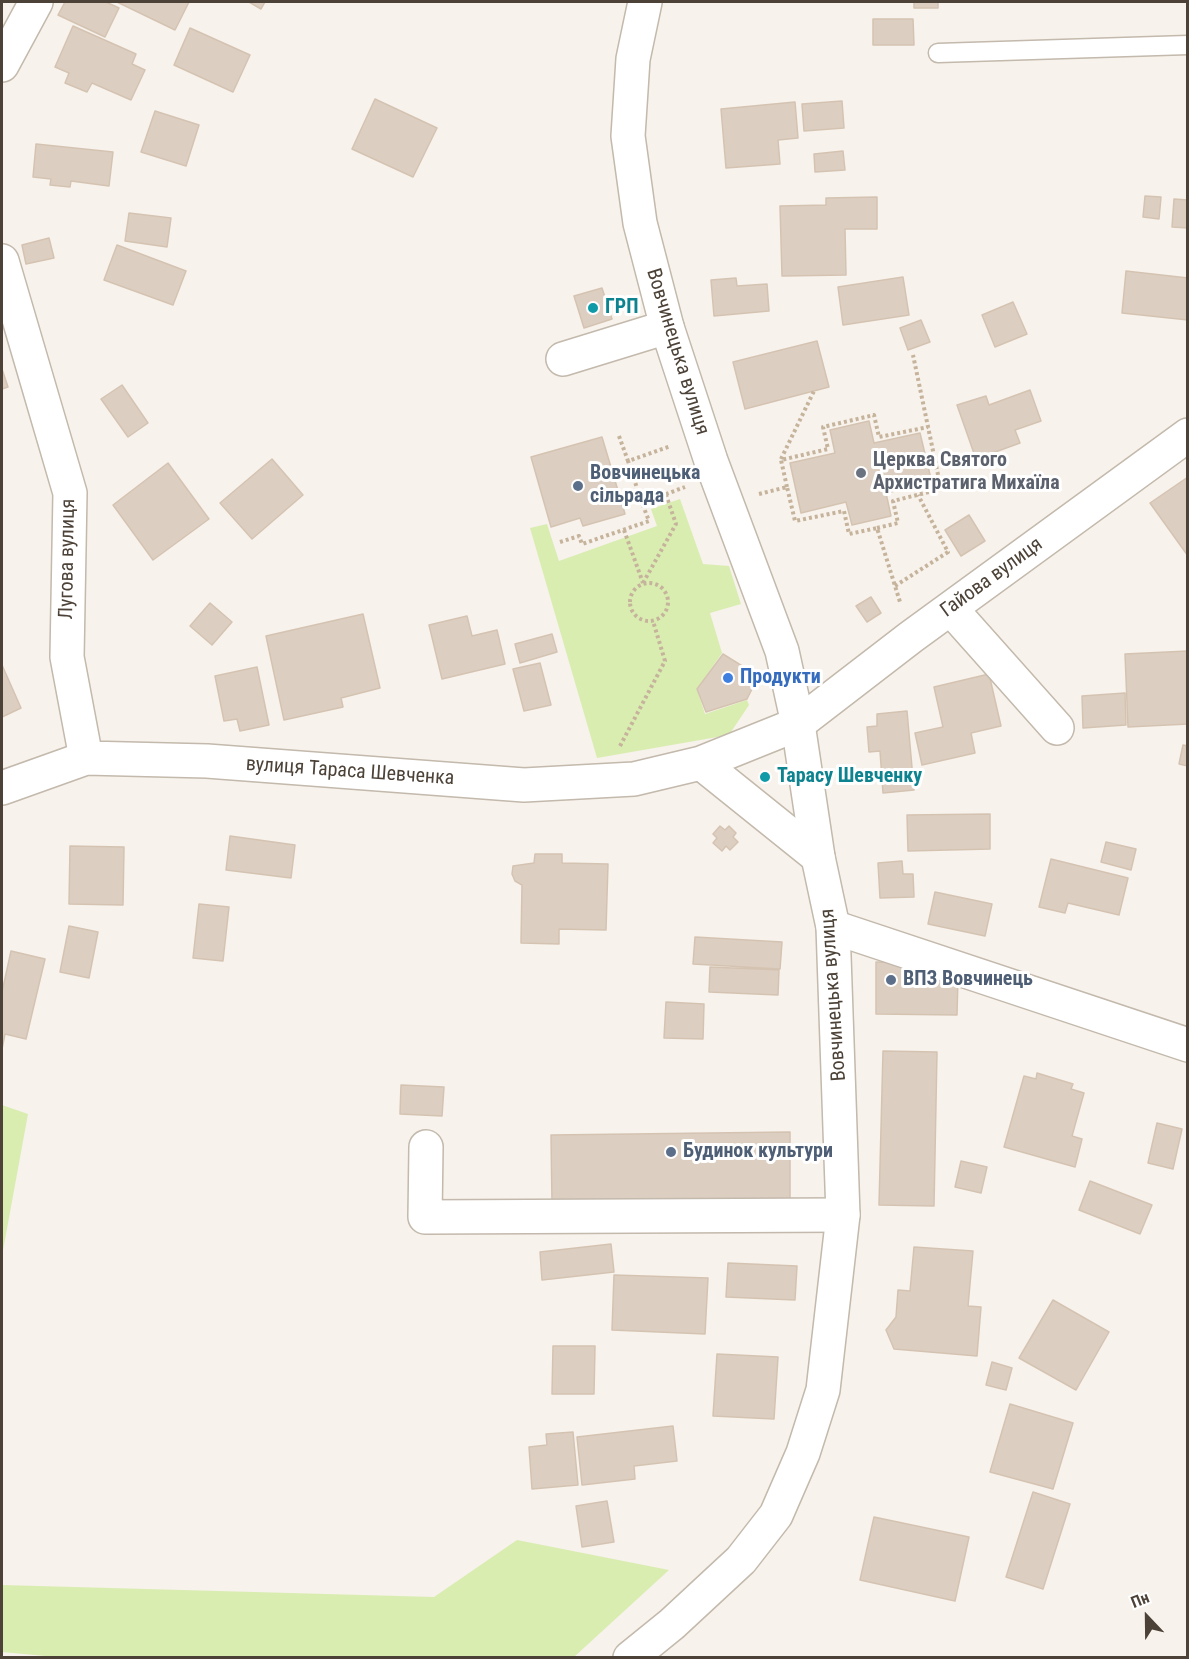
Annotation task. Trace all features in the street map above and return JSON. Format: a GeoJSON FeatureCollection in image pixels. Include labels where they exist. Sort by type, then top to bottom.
{"type":"FeatureCollection","features":[{"type":"Feature","properties":{"kind":"street"},"geometry":{"type":"LineString","coordinates":[[2,65],[36,2]]}},
{"type":"Feature","properties":{"kind":"street","name":"Вовчинецька вулиця"},"geometry":{"type":"LineString","coordinates":[[630,1658],[672,1624],[741,1560],[776,1515],[803,1453],[823,1390],[843,1215],[833,927],[818,857],[798,724],[782,651],[706,448],[666,327],[640,223],[628,136],[633,60],[645,2]]}},
{"type":"Feature","properties":{"kind":"street","name":"Лугова вулиця"},"geometry":{"type":"LineString","coordinates":[[2,261],[70,493],[67,657],[86,758]]}},
{"type":"Feature","properties":{"kind":"street"},"geometry":{"type":"LineString","coordinates":[[563,359],[666,327]]}},
{"type":"Feature","properties":{"kind":"street","name":"Гайова вулиця"},"geometry":{"type":"LineString","coordinates":[[798,724],[911,637],[1188,435]]}},
{"type":"Feature","properties":{"kind":"street"},"geometry":{"type":"LineString","coordinates":[[951,609],[1057,728]]}},
{"type":"Feature","properties":{"kind":"street","name":"вулиця Тараса Шевченка"},"geometry":{"type":"LineString","coordinates":[[2,788],[86,758],[207,761],[524,785],[634,779],[701,763],[798,724]]}},
{"type":"Feature","properties":{"kind":"street"},"geometry":{"type":"LineString","coordinates":[[701,763],[818,857]]}},
{"type":"Feature","properties":{"kind":"street"},"geometry":{"type":"LineString","coordinates":[[833,927],[1188,1046]]}},
{"type":"Feature","properties":{"kind":"street"},"geometry":{"type":"LineString","coordinates":[[426,1147],[426,1217],[843,1215]]}},
{"type":"Feature","properties":{"kind":"lane"},"geometry":{"type":"LineString","coordinates":[[938,53],[1188,45]]}},
{"type":"Feature","properties":{"kind":"path"},"geometry":{"type":"LineString","coordinates":[[814,392],[781,460],[795,521],[844,511],[849,534],[898,523],[893,501],[941,489],[913,356]]}},
{"type":"Feature","properties":{"kind":"path"},"geometry":{"type":"LineString","coordinates":[[781,460],[828,449],[823,427],[874,415],[879,437],[927,427]]}},
{"type":"Feature","properties":{"kind":"path"},"geometry":{"type":"LineString","coordinates":[[560,542],[579,536],[582,544],[649,521],[619,436]]}},
{"type":"Feature","properties":{"kind":"path"},"geometry":{"type":"LineString","coordinates":[[628,461],[706,448]]}},
{"type":"Feature","properties":{"kind":"path"},"geometry":{"type":"LineString","coordinates":[[642,503],[683,488],[706,448]]}},
{"type":"Feature","properties":{"kind":"path"},"geometry":{"type":"LineString","coordinates":[[727,503],[787,487]]}},
{"type":"Feature","properties":{"kind":"path"},"geometry":{"type":"LineString","coordinates":[[642,583],[661,587],[668,597],[664,615],[653,621],[635,617],[629,605],[632,592],[642,583],[676,524],[666,495]]}},
{"type":"Feature","properties":{"kind":"path"},"geometry":{"type":"LineString","coordinates":[[896,586],[948,552],[918,495]]}},
{"type":"Feature","properties":{"kind":"path"},"geometry":{"type":"LineString","coordinates":[[877,528],[911,637]]}},
{"type":"Feature","properties":{"kind":"path"},"geometry":{"type":"LineString","coordinates":[[624,530],[642,583]]}},
{"type":"Feature","properties":{"kind":"path"},"geometry":{"type":"LineString","coordinates":[[602,780],[665,661],[653,621]]}},
{"type":"Feature","properties":{"kind":"green space"},"geometry":{"type":"Polygon","coordinates":[[[680,499],[703,564],[729,566],[741,604],[710,613],[722,653],[697,689],[705,714],[747,700],[749,705],[729,735],[597,758],[530,528],[547,524],[559,561],[657,526],[651,509],[680,499]]]}},
{"type":"Feature","properties":{"kind":"green space"},"geometry":{"type":"Polygon","coordinates":[[[2,1105],[28,1114],[2,1256],[2,1105]]]}},
{"type":"Feature","properties":{"kind":"green space"},"geometry":{"type":"Polygon","coordinates":[[[517,1540],[669,1570],[574,1657],[67,1658],[2,1652],[2,1585],[434,1597],[517,1540]]]}},
{"type":"Feature","properties":{"kind":"building"},"geometry":{"type":"Polygon","coordinates":[[[65,2],[106,2],[119,8],[105,37],[58,15],[65,2]]]}},
{"type":"Feature","properties":{"kind":"building"},"geometry":{"type":"Polygon","coordinates":[[[117,2],[189,2],[175,30],[117,2]]]}},
{"type":"Feature","properties":{"kind":"building"},"geometry":{"type":"Polygon","coordinates":[[[249,2],[265,2],[261,9],[249,2]]]}},
{"type":"Feature","properties":{"kind":"building"},"geometry":{"type":"Polygon","coordinates":[[[914,2],[938,2],[938,8],[914,8],[914,2]]]}},
{"type":"Feature","properties":{"kind":"building"},"geometry":{"type":"Polygon","coordinates":[[[873,19],[913,19],[914,45],[873,45],[873,19]]]}},
{"type":"Feature","properties":{"kind":"building"},"geometry":{"type":"Polygon","coordinates":[[[73,26],[136,54],[132,64],[145,70],[131,100],[92,83],[87,92],[65,83],[69,73],[55,67],[73,26]]]}},
{"type":"Feature","properties":{"kind":"building"},"geometry":{"type":"Polygon","coordinates":[[[190,28],[250,55],[233,92],[174,65],[190,28]]]}},
{"type":"Feature","properties":{"kind":"building"},"geometry":{"type":"Polygon","coordinates":[[[375,99],[437,128],[413,177],[352,149],[375,99]]]}},
{"type":"Feature","properties":{"kind":"building"},"geometry":{"type":"Polygon","coordinates":[[[842,101],[844,128],[804,131],[802,104],[842,101]]]}},
{"type":"Feature","properties":{"kind":"building"},"geometry":{"type":"Polygon","coordinates":[[[795,102],[798,138],[778,140],[780,164],[726,168],[721,109],[795,102]]]}},
{"type":"Feature","properties":{"kind":"building"},"geometry":{"type":"Polygon","coordinates":[[[155,111],[199,125],[186,166],[141,152],[155,111]]]}},
{"type":"Feature","properties":{"kind":"building"},"geometry":{"type":"Polygon","coordinates":[[[36,144],[113,152],[109,186],[71,181],[70,187],[50,185],[51,179],[33,177],[36,144]]]}},
{"type":"Feature","properties":{"kind":"building"},"geometry":{"type":"Polygon","coordinates":[[[843,151],[845,170],[815,172],[814,154],[843,151]]]}},
{"type":"Feature","properties":{"kind":"building"},"geometry":{"type":"Polygon","coordinates":[[[1145,196],[1161,197],[1159,219],[1143,217],[1145,196]]]}},
{"type":"Feature","properties":{"kind":"building"},"geometry":{"type":"Polygon","coordinates":[[[877,197],[877,229],[845,229],[846,275],[782,276],[780,206],[826,205],[826,198],[877,197]]]}},
{"type":"Feature","properties":{"kind":"building"},"geometry":{"type":"Polygon","coordinates":[[[1174,199],[1188,200],[1188,228],[1172,227],[1174,199]]]}},
{"type":"Feature","properties":{"kind":"building"},"geometry":{"type":"Polygon","coordinates":[[[129,213],[171,218],[167,247],[125,241],[129,213]]]}},
{"type":"Feature","properties":{"kind":"building"},"geometry":{"type":"Polygon","coordinates":[[[49,238],[54,258],[26,264],[22,245],[49,238]]]}},
{"type":"Feature","properties":{"kind":"building"},"geometry":{"type":"Polygon","coordinates":[[[117,245],[186,271],[173,305],[104,280],[117,245]]]}},
{"type":"Feature","properties":{"kind":"building"},"geometry":{"type":"Polygon","coordinates":[[[1126,271],[1188,278],[1188,320],[1122,313],[1126,271]]]}},
{"type":"Feature","properties":{"kind":"building"},"geometry":{"type":"Polygon","coordinates":[[[903,277],[909,315],[843,325],[838,287],[903,277]]]}},
{"type":"Feature","properties":{"kind":"building"},"geometry":{"type":"Polygon","coordinates":[[[736,278],[737,286],[767,284],[769,311],[714,316],[711,280],[736,278]]]}},
{"type":"Feature","properties":{"kind":"building","name":"ГРП"},"geometry":{"type":"Polygon","coordinates":[[[602,288],[612,319],[584,328],[574,296],[602,288]]]}},
{"type":"Feature","properties":{"kind":"building"},"geometry":{"type":"Polygon","coordinates":[[[1013,302],[1027,334],[995,347],[982,315],[1013,302]]]}},
{"type":"Feature","properties":{"kind":"building"},"geometry":{"type":"Polygon","coordinates":[[[921,320],[930,342],[908,350],[900,328],[921,320]]]}},
{"type":"Feature","properties":{"kind":"building"},"geometry":{"type":"Polygon","coordinates":[[[817,341],[829,387],[745,409],[733,362],[817,341]]]}},
{"type":"Feature","properties":{"kind":"building"},"geometry":{"type":"Polygon","coordinates":[[[2,369],[8,387],[2,389],[2,369]]]}},
{"type":"Feature","properties":{"kind":"building"},"geometry":{"type":"Polygon","coordinates":[[[122,385],[148,423],[128,437],[101,399],[122,385]]]}},
{"type":"Feature","properties":{"kind":"building"},"geometry":{"type":"Polygon","coordinates":[[[1030,390],[1041,421],[1015,430],[1020,443],[976,459],[957,405],[986,396],[989,405],[1030,390]]]}},
{"type":"Feature","properties":{"kind":"building","name":"Церква Святого Архистратига Михаїла"},"geometry":{"type":"Polygon","coordinates":[[[869,421],[874,443],[920,433],[932,483],[886,493],[891,516],[852,525],[846,502],[801,513],[790,463],[835,453],[830,430],[869,421]]]}},
{"type":"Feature","properties":{"kind":"building","name":"Вовчинецька сільрада"},"geometry":{"type":"Polygon","coordinates":[[[602,437],[625,514],[583,526],[580,518],[551,527],[531,457],[602,437]]]}},
{"type":"Feature","properties":{"kind":"building"},"geometry":{"type":"Polygon","coordinates":[[[272,459],[303,495],[252,539],[220,503],[272,459]]]}},
{"type":"Feature","properties":{"kind":"building"},"geometry":{"type":"Polygon","coordinates":[[[168,463],[209,519],[153,560],[113,505],[168,463]]]}},
{"type":"Feature","properties":{"kind":"building"},"geometry":{"type":"Polygon","coordinates":[[[1188,477],[1188,556],[1150,503],[1188,477]]]}},
{"type":"Feature","properties":{"kind":"building"},"geometry":{"type":"Polygon","coordinates":[[[969,515],[985,541],[961,556],[945,530],[969,515]]]}},
{"type":"Feature","properties":{"kind":"building"},"geometry":{"type":"Polygon","coordinates":[[[871,597],[881,613],[867,622],[856,606],[871,597]]]}},
{"type":"Feature","properties":{"kind":"building"},"geometry":{"type":"Polygon","coordinates":[[[210,603],[232,622],[212,645],[190,626],[210,603]]]}},
{"type":"Feature","properties":{"kind":"building"},"geometry":{"type":"Polygon","coordinates":[[[363,614],[380,688],[341,698],[343,707],[284,720],[266,636],[363,614]]]}},
{"type":"Feature","properties":{"kind":"building"},"geometry":{"type":"Polygon","coordinates":[[[467,616],[472,636],[497,630],[505,664],[442,679],[429,625],[467,616]]]}},
{"type":"Feature","properties":{"kind":"building"},"geometry":{"type":"Polygon","coordinates":[[[552,634],[557,652],[520,663],[515,644],[552,634]]]}},
{"type":"Feature","properties":{"kind":"building"},"geometry":{"type":"Polygon","coordinates":[[[1188,651],[1188,724],[1128,727],[1125,654],[1188,651]]]}},
{"type":"Feature","properties":{"kind":"building","name":"Продукти"},"geometry":{"type":"Polygon","coordinates":[[[723,654],[747,669],[753,687],[747,699],[706,712],[697,689],[723,654]]]}},
{"type":"Feature","properties":{"kind":"building"},"geometry":{"type":"Polygon","coordinates":[[[540,663],[551,705],[524,711],[513,669],[540,663]]]}},
{"type":"Feature","properties":{"kind":"building"},"geometry":{"type":"Polygon","coordinates":[[[2,665],[21,708],[2,717],[2,665]]]}},
{"type":"Feature","properties":{"kind":"building"},"geometry":{"type":"Polygon","coordinates":[[[257,667],[269,725],[240,731],[237,719],[224,721],[215,676],[257,667]]]}},
{"type":"Feature","properties":{"kind":"building"},"geometry":{"type":"Polygon","coordinates":[[[989,674],[1001,726],[971,733],[975,753],[922,765],[915,733],[943,727],[934,687],[989,674]]]}},
{"type":"Feature","properties":{"kind":"building"},"geometry":{"type":"Polygon","coordinates":[[[1125,693],[1126,725],[1083,728],[1082,696],[1125,693]]]}},
{"type":"Feature","properties":{"kind":"building"},"geometry":{"type":"Polygon","coordinates":[[[907,711],[914,790],[883,793],[880,751],[869,752],[867,727],[877,726],[877,714],[907,711]]]}},
{"type":"Feature","properties":{"kind":"building"},"geometry":{"type":"Polygon","coordinates":[[[1183,745],[1188,746],[1188,766],[1179,764],[1183,745]]]}},
{"type":"Feature","properties":{"kind":"building"},"geometry":{"type":"Polygon","coordinates":[[[990,814],[990,849],[908,851],[907,815],[990,814]]]}},
{"type":"Feature","properties":{"kind":"building"},"geometry":{"type":"Polygon","coordinates":[[[720,826],[725,830],[729,826],[736,833],[733,837],[738,842],[730,850],[726,846],[722,851],[713,843],[717,838],[713,834],[720,826]]]}},
{"type":"Feature","properties":{"kind":"building"},"geometry":{"type":"Polygon","coordinates":[[[230,836],[295,845],[291,878],[226,870],[230,836]]]}},
{"type":"Feature","properties":{"kind":"building"},"geometry":{"type":"Polygon","coordinates":[[[1106,842],[1136,849],[1131,870],[1101,862],[1106,842]]]}},
{"type":"Feature","properties":{"kind":"building"},"geometry":{"type":"Polygon","coordinates":[[[70,846],[124,847],[123,905],[69,904],[70,846]]]}},
{"type":"Feature","properties":{"kind":"building"},"geometry":{"type":"Polygon","coordinates":[[[535,854],[562,854],[562,863],[608,864],[606,930],[559,929],[559,944],[521,943],[522,885],[515,881],[512,874],[513,866],[534,863],[535,854]]]}},
{"type":"Feature","properties":{"kind":"building"},"geometry":{"type":"Polygon","coordinates":[[[1051,859],[1128,878],[1119,915],[1068,903],[1065,913],[1039,907],[1051,859]]]}},
{"type":"Feature","properties":{"kind":"building"},"geometry":{"type":"Polygon","coordinates":[[[902,861],[903,874],[913,874],[914,897],[880,898],[878,863],[902,861]]]}},
{"type":"Feature","properties":{"kind":"building"},"geometry":{"type":"Polygon","coordinates":[[[935,892],[992,904],[985,936],[928,924],[935,892]]]}},
{"type":"Feature","properties":{"kind":"building"},"geometry":{"type":"Polygon","coordinates":[[[199,904],[229,907],[223,961],[193,958],[199,904]]]}},
{"type":"Feature","properties":{"kind":"building"},"geometry":{"type":"Polygon","coordinates":[[[69,926],[98,932],[89,978],[60,972],[69,926]]]}},
{"type":"Feature","properties":{"kind":"building"},"geometry":{"type":"Polygon","coordinates":[[[695,937],[782,942],[780,969],[693,964],[695,937]]]}},
{"type":"Feature","properties":{"kind":"building"},"geometry":{"type":"Polygon","coordinates":[[[11,951],[45,959],[26,1039],[5,1034],[2,1049],[2,992],[11,951]]]}},
{"type":"Feature","properties":{"kind":"building"},"geometry":{"type":"Polygon","coordinates":[[[876,962],[916,963],[916,977],[958,977],[957,1015],[876,1014],[876,962]]]}},
{"type":"Feature","properties":{"kind":"building"},"geometry":{"type":"Polygon","coordinates":[[[710,967],[779,970],[778,995],[709,992],[710,967]]]}},
{"type":"Feature","properties":{"kind":"building"},"geometry":{"type":"Polygon","coordinates":[[[666,1002],[704,1004],[703,1039],[664,1038],[666,1002]]]}},
{"type":"Feature","properties":{"kind":"building"},"geometry":{"type":"Polygon","coordinates":[[[883,1051],[937,1052],[934,1206],[879,1205],[883,1051]]]}},
{"type":"Feature","properties":{"kind":"building"},"geometry":{"type":"Polygon","coordinates":[[[1037,1073],[1073,1084],[1071,1089],[1084,1093],[1072,1136],[1082,1139],[1075,1167],[1004,1147],[1024,1076],[1036,1079],[1037,1073]]]}},
{"type":"Feature","properties":{"kind":"building"},"geometry":{"type":"Polygon","coordinates":[[[401,1085],[444,1087],[442,1116],[400,1114],[401,1085]]]}},
{"type":"Feature","properties":{"kind":"building"},"geometry":{"type":"Polygon","coordinates":[[[1157,1123],[1182,1129],[1173,1169],[1148,1163],[1157,1123]]]}},
{"type":"Feature","properties":{"kind":"building","name":"Будинок культури"},"geometry":{"type":"Polygon","coordinates":[[[790,1132],[790,1201],[552,1204],[551,1135],[790,1132]]]}},
{"type":"Feature","properties":{"kind":"building"},"geometry":{"type":"Polygon","coordinates":[[[961,1161],[987,1167],[981,1193],[955,1187],[961,1161]]]}},
{"type":"Feature","properties":{"kind":"building"},"geometry":{"type":"Polygon","coordinates":[[[1090,1181],[1152,1205],[1140,1234],[1079,1210],[1090,1181]]]}},
{"type":"Feature","properties":{"kind":"building"},"geometry":{"type":"Polygon","coordinates":[[[611,1244],[614,1272],[542,1280],[540,1252],[611,1244]]]}},
{"type":"Feature","properties":{"kind":"building"},"geometry":{"type":"Polygon","coordinates":[[[914,1247],[973,1251],[968,1306],[981,1307],[977,1356],[894,1349],[886,1330],[896,1317],[898,1290],[910,1291],[914,1247]]]}},
{"type":"Feature","properties":{"kind":"building"},"geometry":{"type":"Polygon","coordinates":[[[728,1263],[797,1266],[795,1300],[726,1297],[728,1263]]]}},
{"type":"Feature","properties":{"kind":"building"},"geometry":{"type":"Polygon","coordinates":[[[614,1275],[708,1278],[705,1334],[612,1330],[614,1275]]]}},
{"type":"Feature","properties":{"kind":"building"},"geometry":{"type":"Polygon","coordinates":[[[1053,1300],[1109,1332],[1076,1390],[1019,1358],[1053,1300]]]}},
{"type":"Feature","properties":{"kind":"building"},"geometry":{"type":"Polygon","coordinates":[[[553,1346],[595,1346],[594,1394],[552,1394],[553,1346]]]}},
{"type":"Feature","properties":{"kind":"building"},"geometry":{"type":"Polygon","coordinates":[[[717,1354],[778,1357],[774,1419],[713,1416],[717,1354]]]}},
{"type":"Feature","properties":{"kind":"building"},"geometry":{"type":"Polygon","coordinates":[[[992,1362],[1012,1368],[1006,1390],[986,1385],[992,1362]]]}},
{"type":"Feature","properties":{"kind":"building"},"geometry":{"type":"Polygon","coordinates":[[[1010,1404],[1073,1423],[1053,1489],[990,1472],[1010,1404]]]}},
{"type":"Feature","properties":{"kind":"building"},"geometry":{"type":"Polygon","coordinates":[[[673,1426],[677,1461],[634,1466],[635,1479],[582,1485],[577,1437],[673,1426]]]}},
{"type":"Feature","properties":{"kind":"building"},"geometry":{"type":"Polygon","coordinates":[[[573,1432],[578,1485],[532,1489],[529,1447],[547,1445],[546,1434],[573,1432]]]}},
{"type":"Feature","properties":{"kind":"building"},"geometry":{"type":"Polygon","coordinates":[[[1033,1492],[1070,1504],[1043,1589],[1006,1577],[1033,1492]]]}},
{"type":"Feature","properties":{"kind":"building"},"geometry":{"type":"Polygon","coordinates":[[[607,1501],[614,1542],[582,1547],[576,1506],[607,1501]]]}},
{"type":"Feature","properties":{"kind":"building"},"geometry":{"type":"Polygon","coordinates":[[[874,1517],[969,1537],[955,1601],[860,1580],[874,1517]]]}},
{"type":"Feature","properties":{"kind":"place","name":"ГРП"},"geometry":{"type":"Point","coordinates":[593,308]}},
{"type":"Feature","properties":{"kind":"place","name":"Церква Святого Архистратига Михаїла"},"geometry":{"type":"Point","coordinates":[861,473]}},
{"type":"Feature","properties":{"kind":"place","name":"Вовчинецька сільрада"},"geometry":{"type":"Point","coordinates":[578,486]}},
{"type":"Feature","properties":{"kind":"place","name":"Продукти"},"geometry":{"type":"Point","coordinates":[728,678]}},
{"type":"Feature","properties":{"kind":"place","name":"Тарасу Шевченку"},"geometry":{"type":"Point","coordinates":[765,777]}},
{"type":"Feature","properties":{"kind":"place","name":"ВПЗ Вовчинець"},"geometry":{"type":"Point","coordinates":[891,980]}},
{"type":"Feature","properties":{"kind":"place","name":"Будинок культури"},"geometry":{"type":"Point","coordinates":[671,1152]}}]}
